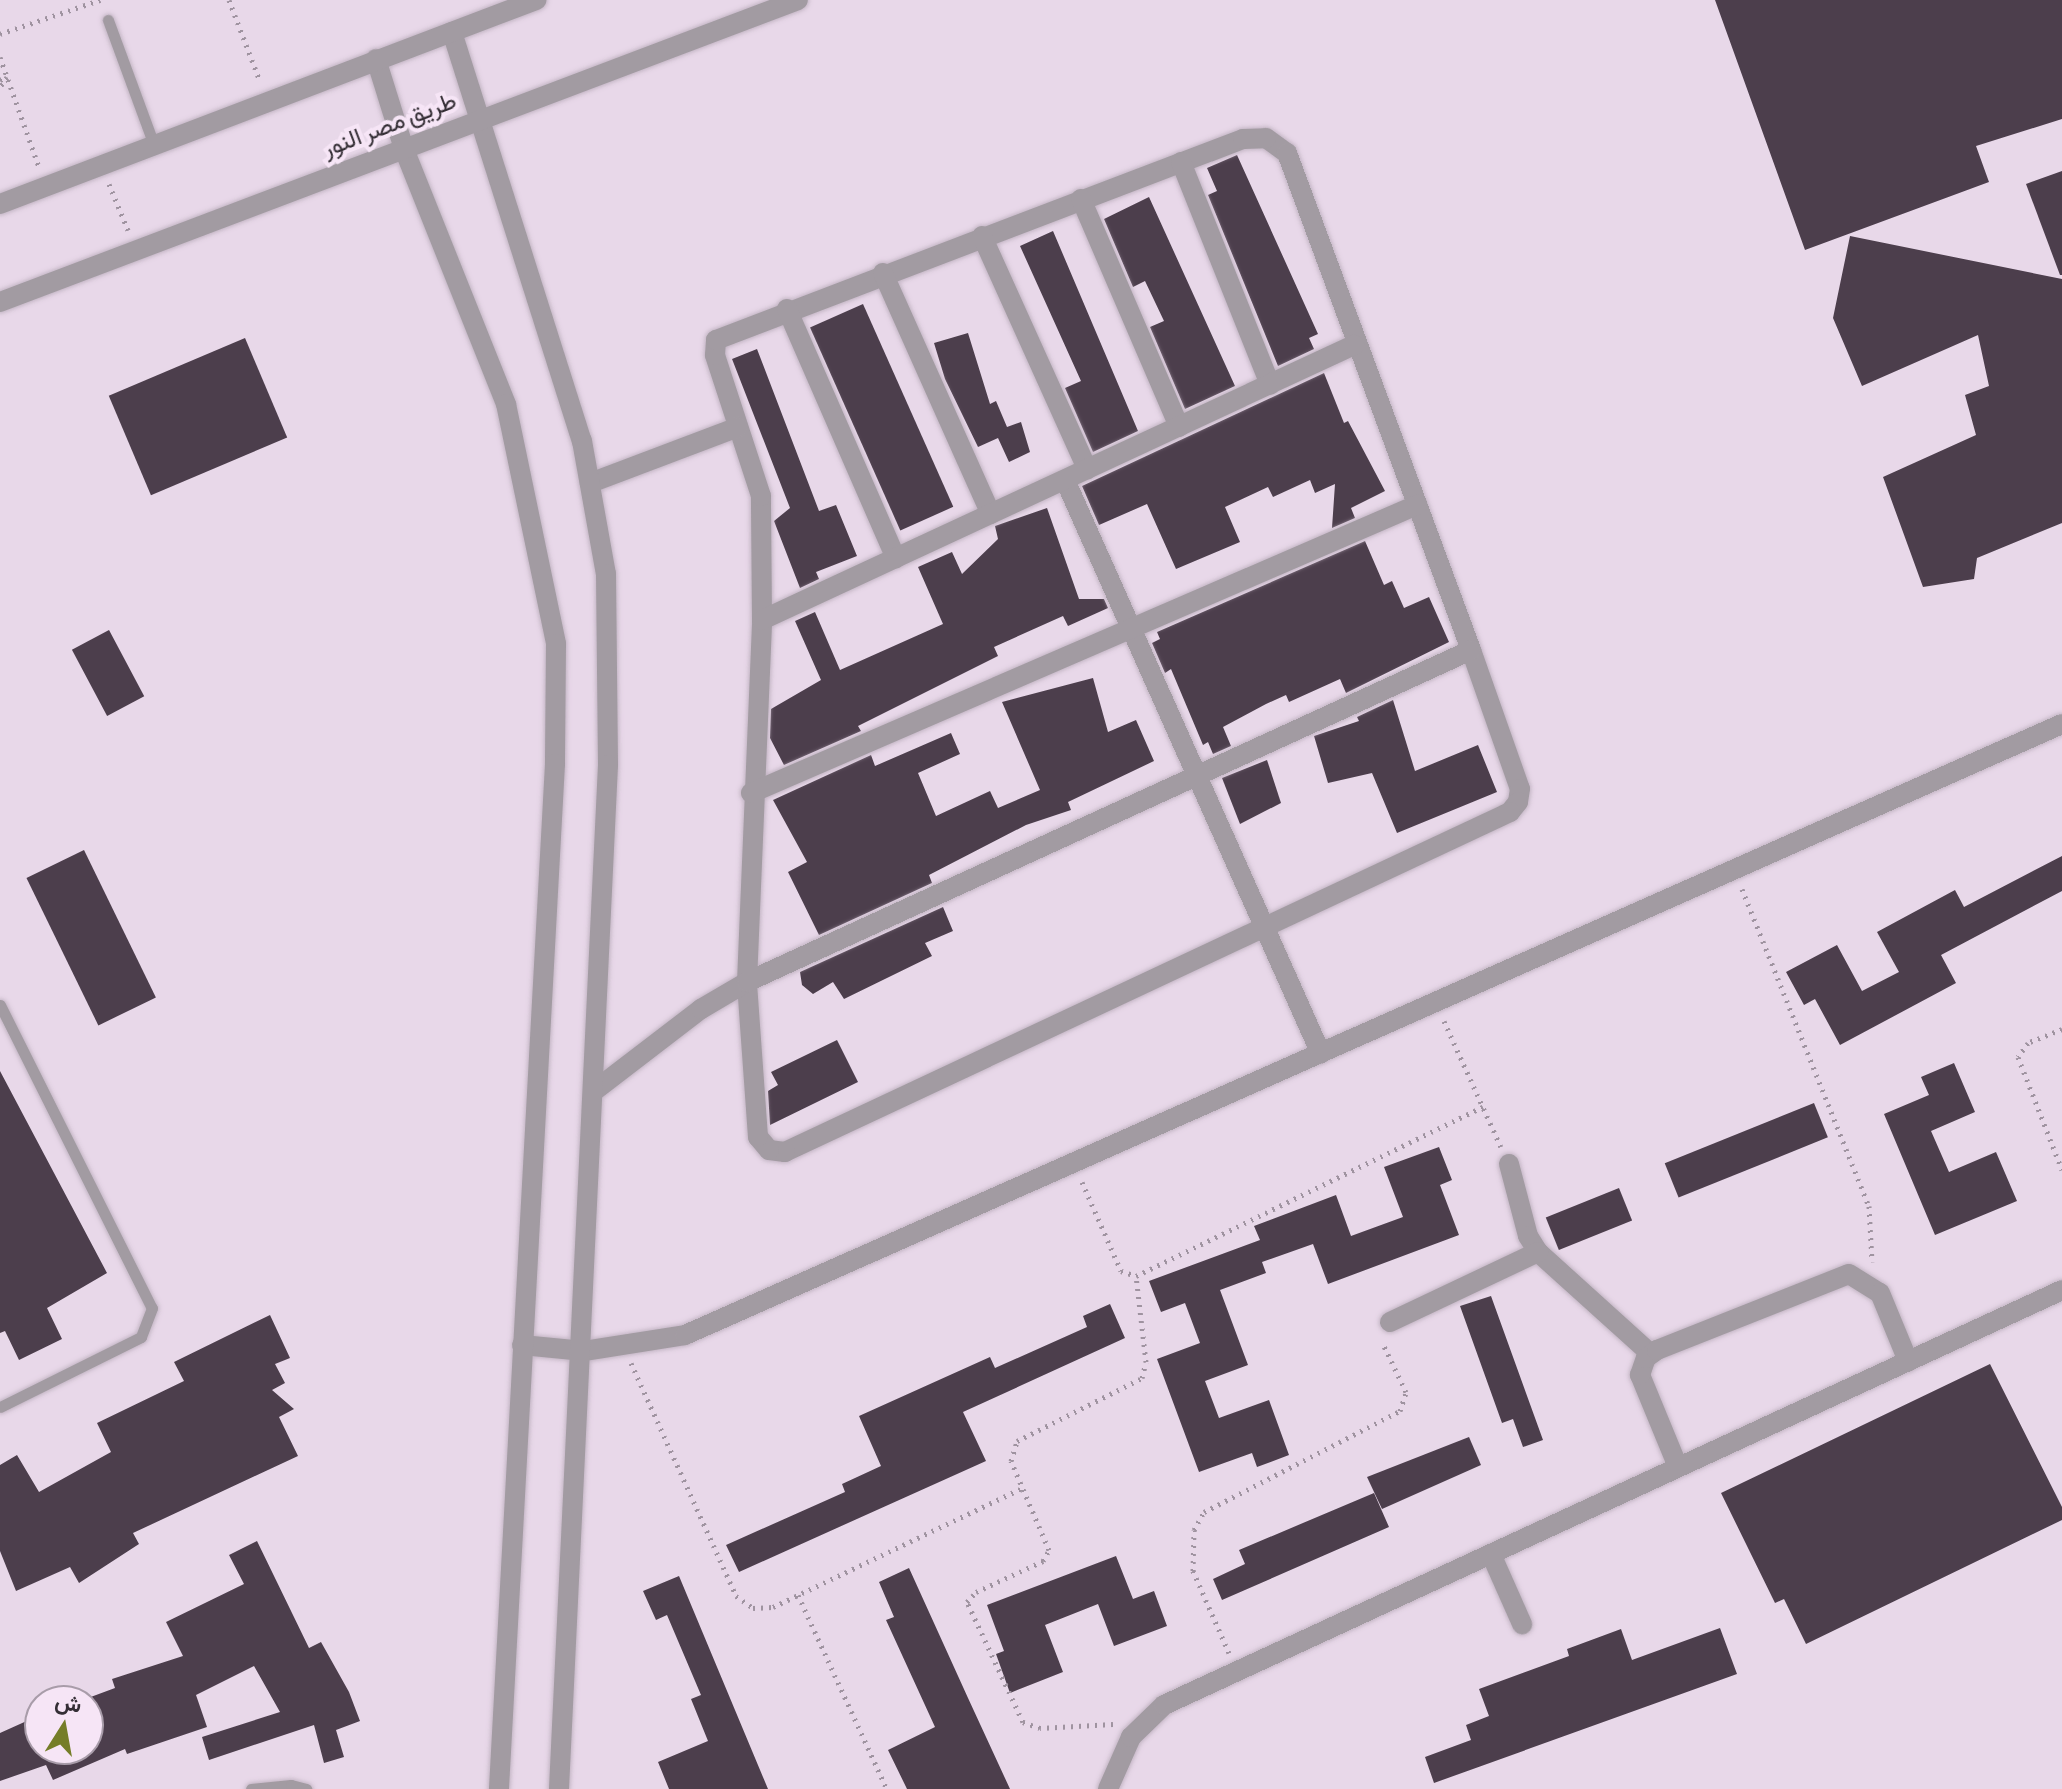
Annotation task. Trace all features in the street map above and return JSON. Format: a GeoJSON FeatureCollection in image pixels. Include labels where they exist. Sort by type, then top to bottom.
{"type":"FeatureCollection","features":[{"type":"Feature","properties":{"kind":"street"},"geometry":{"type":"LineString","coordinates":[[0,204],[536,0]]}},
{"type":"Feature","properties":{"kind":"street","name":"طريق مصر النور"},"geometry":{"type":"LineString","coordinates":[[0,302],[798,0]]}},
{"type":"Feature","properties":{"kind":"street"},"geometry":{"type":"LineString","coordinates":[[452,32],[535,284],[590,483],[606,574],[608,765],[584,1351],[559,1789]]}},
{"type":"Feature","properties":{"kind":"street"},"geometry":{"type":"LineString","coordinates":[[376,59],[404,149],[506,404],[556,644],[555,764],[499,1789]]}},
{"type":"Feature","properties":{"kind":"street"},"geometry":{"type":"LineString","coordinates":[[1266,138],[1287,153],[1354,345],[1471,650],[1520,789],[1518,802],[1510,812],[1263,925],[785,1152],[769,1150],[758,1137],[747,982],[751,793],[762,620],[761,496],[715,355],[716,340],[787,309],[1181,162],[1243,139],[1266,138]]}},
{"type":"Feature","properties":{"kind":"street"},"geometry":{"type":"LineString","coordinates":[[1181,162],[1270,385]]}},
{"type":"Feature","properties":{"kind":"street"},"geometry":{"type":"LineString","coordinates":[[1081,199],[1179,427]]}},
{"type":"Feature","properties":{"kind":"street"},"geometry":{"type":"LineString","coordinates":[[982,236],[1087,469]]}},
{"type":"Feature","properties":{"kind":"street"},"geometry":{"type":"LineString","coordinates":[[883,273],[991,514]]}},
{"type":"Feature","properties":{"kind":"street"},"geometry":{"type":"LineString","coordinates":[[787,309],[896,558]]}},
{"type":"Feature","properties":{"kind":"street"},"geometry":{"type":"LineString","coordinates":[[762,620],[1354,345]]}},
{"type":"Feature","properties":{"kind":"street"},"geometry":{"type":"LineString","coordinates":[[590,483],[738,427]]}},
{"type":"Feature","properties":{"kind":"street"},"geometry":{"type":"LineString","coordinates":[[1065,480],[1321,1054]]}},
{"type":"Feature","properties":{"kind":"street"},"geometry":{"type":"LineString","coordinates":[[751,793],[1417,505]]}},
{"type":"Feature","properties":{"kind":"street"},"geometry":{"type":"LineString","coordinates":[[594,1091],[747,982],[1471,650]]}},
{"type":"Feature","properties":{"kind":"street"},"geometry":{"type":"LineString","coordinates":[[522,1345],[584,1351],[624,1348],[685,1335],[2062,724]]}},
{"type":"Feature","properties":{"kind":"street"},"geometry":{"type":"LineString","coordinates":[[1509,1164],[1528,1236],[1538,1252],[1651,1354]]}},
{"type":"Feature","properties":{"kind":"street"},"geometry":{"type":"LineString","coordinates":[[1390,1322],[1538,1252]]}},
{"type":"Feature","properties":{"kind":"street"},"geometry":{"type":"LineString","coordinates":[[1678,1467],[1640,1375],[1651,1354],[1836,1275],[1871,1284],[1908,1361]]}},
{"type":"Feature","properties":{"kind":"street"},"geometry":{"type":"LineString","coordinates":[[1108,1789],[1142,1723],[1164,1705],[2062,1290]]}},
{"type":"Feature","properties":{"kind":"street"},"geometry":{"type":"LineString","coordinates":[[1491,1554],[1522,1624]]}},
{"type":"Feature","properties":{"kind":"lane"},"geometry":{"type":"LineString","coordinates":[[108,20],[154,145]]}},
{"type":"Feature","properties":{"kind":"lane"},"geometry":{"type":"LineString","coordinates":[[0,1005],[152,1308],[141,1337],[0,1407]]}},
{"type":"Feature","properties":{"kind":"lane"},"geometry":{"type":"LineString","coordinates":[[251,1789],[291,1785],[306,1789]]}},
{"type":"Feature","properties":{"kind":"path"},"geometry":{"type":"LineString","coordinates":[[0,34],[100,0]]}},
{"type":"Feature","properties":{"kind":"path"},"geometry":{"type":"LineString","coordinates":[[229,0],[268,102]]}},
{"type":"Feature","properties":{"kind":"path"},"geometry":{"type":"LineString","coordinates":[[0,57],[4,78],[46,186]]}},
{"type":"Feature","properties":{"kind":"path"},"geometry":{"type":"LineString","coordinates":[[0,87],[4,78]]}},
{"type":"Feature","properties":{"kind":"path"},"geometry":{"type":"LineString","coordinates":[[101,164],[136,251]]}},
{"type":"Feature","properties":{"kind":"path"},"geometry":{"type":"LineString","coordinates":[[1734,869],[1869,1206],[1871,1284]]}},
{"type":"Feature","properties":{"kind":"path"},"geometry":{"type":"LineString","coordinates":[[1435,1002],[1509,1164]]}},
{"type":"Feature","properties":{"kind":"path"},"geometry":{"type":"LineString","coordinates":[[2062,1029],[2028,1043],[2018,1057],[2062,1170]]}},
{"type":"Feature","properties":{"kind":"path"},"geometry":{"type":"LineString","coordinates":[[1074,1163],[1121,1271],[1136,1276],[1483,1107]]}},
{"type":"Feature","properties":{"kind":"path"},"geometry":{"type":"LineString","coordinates":[[1136,1276],[1146,1362],[1142,1378],[1017,1441],[1011,1461],[1047,1538],[1047,1556],[976,1592],[967,1609],[1018,1716],[1040,1728],[1142,1723]]}},
{"type":"Feature","properties":{"kind":"path"},"geometry":{"type":"LineString","coordinates":[[1237,1672],[1193,1571],[1194,1530],[1204,1512],[1400,1411],[1406,1392],[1382,1340],[1390,1322]]}},
{"type":"Feature","properties":{"kind":"path"},"geometry":{"type":"LineString","coordinates":[[624,1348],[736,1596],[763,1609],[1023,1488]]}},
{"type":"Feature","properties":{"kind":"path"},"geometry":{"type":"LineString","coordinates":[[798,1595],[887,1789]]}},
{"type":"Feature","properties":{"kind":"building"},"geometry":{"type":"Polygon","coordinates":[[[1715,0],[2062,0],[2062,119],[1976,146],[1989,182],[1805,250],[1715,0]]]}},
{"type":"Feature","properties":{"kind":"building"},"geometry":{"type":"Polygon","coordinates":[[[1237,155],[1318,334],[1309,338],[1314,349],[1278,366],[1208,195],[1217,191],[1207,168],[1237,155]]]}},
{"type":"Feature","properties":{"kind":"building"},"geometry":{"type":"Polygon","coordinates":[[[2062,171],[2062,275],[2060,275],[2026,184],[2062,171]]]}},
{"type":"Feature","properties":{"kind":"building"},"geometry":{"type":"Polygon","coordinates":[[[1149,197],[1235,386],[1185,409],[1150,327],[1164,321],[1145,281],[1133,287],[1104,219],[1149,197]]]}},
{"type":"Feature","properties":{"kind":"building"},"geometry":{"type":"Polygon","coordinates":[[[1053,231],[1138,431],[1093,452],[1065,388],[1081,381],[1020,246],[1053,231]]]}},
{"type":"Feature","properties":{"kind":"building"},"geometry":{"type":"Polygon","coordinates":[[[1850,236],[2062,279],[2062,523],[1977,558],[1974,579],[1923,587],[1883,477],[1976,435],[1965,395],[1989,386],[1978,335],[1862,386],[1833,318],[1850,236]]]}},
{"type":"Feature","properties":{"kind":"building"},"geometry":{"type":"Polygon","coordinates":[[[863,304],[953,507],[900,530],[810,328],[863,304]]]}},
{"type":"Feature","properties":{"kind":"building"},"geometry":{"type":"Polygon","coordinates":[[[968,333],[990,404],[996,401],[1007,427],[1021,422],[1030,452],[1009,462],[998,438],[978,447],[945,379],[934,343],[968,333]]]}},
{"type":"Feature","properties":{"kind":"building"},"geometry":{"type":"Polygon","coordinates":[[[245,338],[287,437],[151,495],[109,396],[245,338]]]}},
{"type":"Feature","properties":{"kind":"building"},"geometry":{"type":"Polygon","coordinates":[[[757,349],[819,511],[836,505],[857,556],[816,572],[819,579],[800,588],[774,521],[790,508],[732,359],[757,349]]]}},
{"type":"Feature","properties":{"kind":"building"},"geometry":{"type":"Polygon","coordinates":[[[1324,373],[1344,423],[1348,421],[1385,491],[1351,508],[1355,518],[1332,528],[1335,484],[1315,493],[1310,480],[1273,497],[1268,487],[1225,507],[1240,542],[1176,569],[1147,504],[1099,525],[1082,486],[1324,373]]]}},
{"type":"Feature","properties":{"kind":"building"},"geometry":{"type":"Polygon","coordinates":[[[1047,508],[1079,599],[1104,599],[1108,608],[1068,626],[1063,616],[994,647],[998,656],[858,726],[861,731],[784,765],[770,738],[771,709],[821,680],[795,621],[815,612],[840,670],[943,624],[918,567],[952,552],[962,574],[998,539],[995,526],[1047,508]]]}},
{"type":"Feature","properties":{"kind":"building"},"geometry":{"type":"Polygon","coordinates":[[[1365,541],[1384,585],[1392,581],[1404,608],[1429,597],[1449,642],[1346,693],[1340,679],[1289,702],[1286,695],[1266,704],[1223,727],[1231,746],[1213,754],[1208,742],[1203,745],[1171,669],[1165,673],[1152,643],[1160,639],[1157,632],[1365,541]]]}},
{"type":"Feature","properties":{"kind":"building"},"geometry":{"type":"Polygon","coordinates":[[[109,630],[144,696],[107,716],[72,650],[109,630]]]}},
{"type":"Feature","properties":{"kind":"building"},"geometry":{"type":"Polygon","coordinates":[[[1093,678],[1108,732],[1136,720],[1154,761],[1068,802],[1071,810],[1026,825],[929,875],[932,883],[819,935],[788,872],[807,862],[773,800],[871,755],[875,766],[951,733],[960,754],[918,773],[936,816],[990,791],[998,808],[1040,790],[1002,702],[1093,678]]]}},
{"type":"Feature","properties":{"kind":"building"},"geometry":{"type":"Polygon","coordinates":[[[1393,700],[1415,771],[1478,745],[1497,792],[1397,833],[1372,773],[1328,783],[1314,736],[1359,721],[1357,717],[1393,700]]]}},
{"type":"Feature","properties":{"kind":"building"},"geometry":{"type":"Polygon","coordinates":[[[1267,760],[1281,803],[1240,824],[1222,778],[1267,760]]]}},
{"type":"Feature","properties":{"kind":"building"},"geometry":{"type":"Polygon","coordinates":[[[84,850],[156,997],[98,1025],[26,878],[84,850]]]}},
{"type":"Feature","properties":{"kind":"building"},"geometry":{"type":"Polygon","coordinates":[[[2062,856],[2062,891],[1941,955],[1956,983],[1840,1045],[1815,999],[1804,1005],[1786,972],[1837,945],[1862,991],[1899,972],[1877,932],[1955,890],[1964,907],[2062,856]]]}},
{"type":"Feature","properties":{"kind":"building"},"geometry":{"type":"Polygon","coordinates":[[[943,907],[953,931],[925,943],[932,956],[844,999],[833,982],[813,994],[802,985],[800,972],[943,907]]]}},
{"type":"Feature","properties":{"kind":"building"},"geometry":{"type":"Polygon","coordinates":[[[837,1040],[858,1082],[770,1125],[768,1091],[778,1085],[771,1072],[837,1040]]]}},
{"type":"Feature","properties":{"kind":"building"},"geometry":{"type":"Polygon","coordinates":[[[1954,1063],[1975,1112],[1931,1131],[1949,1172],[1996,1152],[2017,1201],[1935,1235],[1884,1114],[1929,1095],[1921,1077],[1954,1063]]]}},
{"type":"Feature","properties":{"kind":"building"},"geometry":{"type":"Polygon","coordinates":[[[0,1071],[107,1273],[47,1308],[62,1339],[19,1360],[5,1331],[0,1333],[0,1071]]]}},
{"type":"Feature","properties":{"kind":"building"},"geometry":{"type":"Polygon","coordinates":[[[1814,1103],[1828,1137],[1679,1198],[1665,1163],[1814,1103]]]}},
{"type":"Feature","properties":{"kind":"building"},"geometry":{"type":"Polygon","coordinates":[[[1439,1147],[1452,1180],[1440,1185],[1459,1235],[1328,1284],[1313,1244],[1262,1262],[1266,1273],[1220,1290],[1248,1365],[1205,1381],[1219,1418],[1269,1400],[1289,1455],[1257,1467],[1252,1453],[1199,1472],[1157,1359],[1200,1343],[1185,1303],[1161,1312],[1149,1281],[1260,1240],[1254,1226],[1336,1195],[1351,1236],[1403,1217],[1384,1167],[1439,1147]]]}},
{"type":"Feature","properties":{"kind":"building"},"geometry":{"type":"Polygon","coordinates":[[[1619,1188],[1632,1220],[1559,1250],[1546,1218],[1619,1188]]]}},
{"type":"Feature","properties":{"kind":"building"},"geometry":{"type":"Polygon","coordinates":[[[1491,1296],[1543,1440],[1523,1447],[1513,1419],[1502,1423],[1460,1306],[1491,1296]]]}},
{"type":"Feature","properties":{"kind":"building"},"geometry":{"type":"Polygon","coordinates":[[[1110,1304],[1125,1338],[963,1412],[986,1461],[739,1572],[726,1545],[845,1492],[842,1484],[881,1466],[859,1416],[990,1357],[995,1368],[1087,1327],[1083,1316],[1110,1304]]]}},
{"type":"Feature","properties":{"kind":"building"},"geometry":{"type":"Polygon","coordinates":[[[270,1315],[290,1358],[275,1364],[285,1383],[272,1390],[294,1409],[279,1417],[298,1456],[133,1533],[139,1544],[79,1583],[70,1567],[16,1591],[0,1551],[0,1465],[17,1455],[39,1492],[111,1452],[97,1423],[184,1381],[174,1362],[270,1315]]]}},
{"type":"Feature","properties":{"kind":"building"},"geometry":{"type":"Polygon","coordinates":[[[1990,1364],[2062,1507],[2062,1520],[1806,1644],[1784,1599],[1775,1603],[1721,1493],[1990,1364]]]}},
{"type":"Feature","properties":{"kind":"building"},"geometry":{"type":"Polygon","coordinates":[[[1469,1437],[1481,1465],[1382,1509],[1367,1477],[1469,1437]]]}},
{"type":"Feature","properties":{"kind":"building"},"geometry":{"type":"Polygon","coordinates":[[[1374,1493],[1389,1527],[1222,1600],[1213,1579],[1245,1564],[1239,1550],[1374,1493]]]}},
{"type":"Feature","properties":{"kind":"building"},"geometry":{"type":"Polygon","coordinates":[[[257,1541],[309,1648],[321,1642],[349,1692],[360,1721],[336,1730],[344,1757],[324,1763],[314,1725],[209,1760],[202,1737],[280,1712],[254,1666],[196,1695],[207,1727],[127,1754],[125,1749],[104,1758],[104,1692],[115,1688],[112,1679],[183,1656],[166,1622],[244,1584],[229,1555],[257,1541]]]}},
{"type":"Feature","properties":{"kind":"building"},"geometry":{"type":"Polygon","coordinates":[[[1116,1556],[1133,1599],[1154,1591],[1167,1626],[1114,1646],[1098,1604],[1045,1625],[1063,1672],[1010,1693],[996,1654],[1004,1651],[987,1605],[1116,1556]]]}},
{"type":"Feature","properties":{"kind":"building"},"geometry":{"type":"Polygon","coordinates":[[[909,1568],[1010,1789],[907,1789],[888,1750],[935,1727],[886,1620],[894,1617],[879,1582],[909,1568]]]}},
{"type":"Feature","properties":{"kind":"building"},"geometry":{"type":"Polygon","coordinates":[[[679,1576],[768,1789],[669,1789],[658,1762],[708,1741],[691,1699],[701,1695],[667,1615],[656,1620],[643,1591],[679,1576]]]}},
{"type":"Feature","properties":{"kind":"building"},"geometry":{"type":"Polygon","coordinates":[[[1720,1628],[1737,1674],[1434,1783],[1425,1757],[1471,1740],[1466,1725],[1489,1716],[1479,1689],[1569,1656],[1567,1649],[1621,1629],[1632,1660],[1720,1628]]]}},
{"type":"Feature","properties":{"kind":"building"},"geometry":{"type":"Polygon","coordinates":[[[24,1722],[24,1765],[46,1765],[0,1781],[0,1733],[24,1722]]]}},
{"type":"Feature","properties":{"kind":"building"},"geometry":{"type":"Polygon","coordinates":[[[46,1765],[88,1765],[53,1780],[46,1765]]]}}]}
